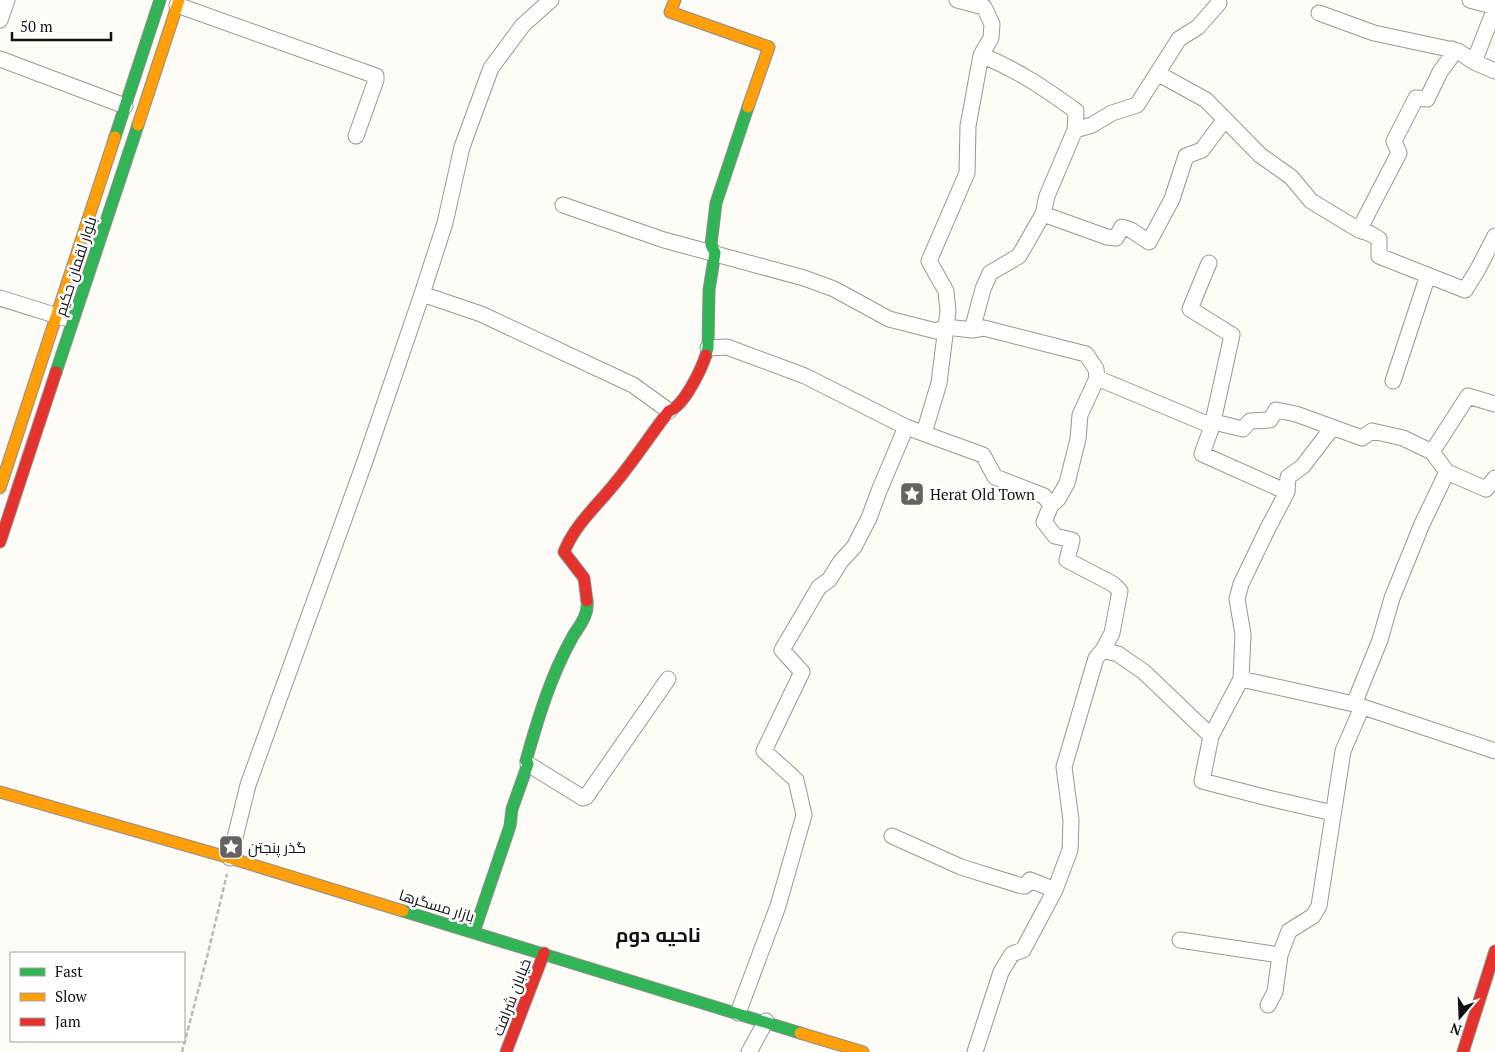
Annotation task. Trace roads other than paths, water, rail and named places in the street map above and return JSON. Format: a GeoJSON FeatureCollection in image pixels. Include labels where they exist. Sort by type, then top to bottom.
{"type":"FeatureCollection","features":[{"type":"Feature","properties":{"kind":"street"},"geometry":{"type":"LineString","coordinates":[[0,20],[7,0]]}},
{"type":"Feature","properties":{"kind":"street","name":"بلوار لقمان حکیم"},"geometry":{"type":"LineString","coordinates":[[0,488],[160,0]]}},
{"type":"Feature","properties":{"kind":"street"},"geometry":{"type":"LineString","coordinates":[[230,858],[248,785],[365,461],[422,294],[445,223],[462,147],[492,68],[522,25],[551,0]]}},
{"type":"Feature","properties":{"kind":"street"},"geometry":{"type":"LineString","coordinates":[[474,932],[510,826],[512,809],[528,764],[526,761],[540,712],[564,652],[588,610],[584,578],[564,552],[567,544],[586,515],[609,491],[668,411],[675,409],[694,382],[708,348],[709,290],[715,253],[711,245],[716,203],[768,47],[670,12],[675,0]]}},
{"type":"Feature","properties":{"kind":"street"},"geometry":{"type":"LineString","coordinates":[[924,433],[939,383],[948,311],[946,292],[929,261],[967,173],[968,126],[981,55],[991,38],[992,24],[984,7],[957,0]]}},
{"type":"Feature","properties":{"kind":"street"},"geometry":{"type":"LineString","coordinates":[[1470,0],[1495,7],[1474,62]]}},
{"type":"Feature","properties":{"kind":"street"},"geometry":{"type":"LineString","coordinates":[[1075,130],[1092,125],[1112,113],[1137,105],[1179,39],[1198,27],[1216,1]]}},
{"type":"Feature","properties":{"kind":"street"},"geometry":{"type":"LineString","coordinates":[[178,2],[376,76],[356,136]]}},
{"type":"Feature","properties":{"kind":"street","name":"بلوار لقمان حکیم"},"geometry":{"type":"LineString","coordinates":[[0,542],[178,2]]}},
{"type":"Feature","properties":{"kind":"street"},"geometry":{"type":"LineString","coordinates":[[1318,13],[1374,33],[1452,49],[1474,62],[1495,71]]}},
{"type":"Feature","properties":{"kind":"street"},"geometry":{"type":"LineString","coordinates":[[1359,230],[1393,167],[1398,153],[1394,141],[1416,98],[1427,99],[1440,72],[1452,57],[1452,49]]}},
{"type":"Feature","properties":{"kind":"street"},"geometry":{"type":"LineString","coordinates":[[972,330],[983,289],[990,273],[1019,256],[1043,214],[1047,196],[1075,130],[1076,111],[1006,65],[981,55]]}},
{"type":"Feature","properties":{"kind":"street"},"geometry":{"type":"LineString","coordinates":[[0,59],[125,106]]}},
{"type":"Feature","properties":{"kind":"street"},"geometry":{"type":"LineString","coordinates":[[1157,73],[1206,100],[1260,155],[1291,177],[1311,202],[1359,230],[1379,239],[1379,256],[1465,290],[1495,236]]}},
{"type":"Feature","properties":{"kind":"street"},"geometry":{"type":"LineString","coordinates":[[1043,214],[1107,237],[1116,238],[1122,228],[1132,230],[1149,242],[1172,199],[1186,156],[1202,150],[1225,119]]}},
{"type":"Feature","properties":{"kind":"street"},"geometry":{"type":"LineString","coordinates":[[563,205],[664,240],[804,278],[834,289],[889,319],[936,331],[946,327],[972,330],[984,328],[1086,354],[1096,369],[1096,378],[1080,415],[1078,438],[1067,483],[1058,499],[1051,505],[1044,522],[1055,536],[1072,540],[1067,560],[1113,584],[1120,591],[1112,633],[1103,650],[1096,658],[1064,766],[1071,820],[1070,850],[1054,890],[1023,950],[1012,954],[1001,972],[975,1052]]}},
{"type":"Feature","properties":{"kind":"street"},"geometry":{"type":"LineString","coordinates":[[1209,263],[1190,309],[1232,335],[1212,426],[1202,454],[1287,492]]}},
{"type":"Feature","properties":{"kind":"street"},"geometry":{"type":"LineString","coordinates":[[1393,381],[1428,275]]}},
{"type":"Feature","properties":{"kind":"street"},"geometry":{"type":"LineString","coordinates":[[422,294],[481,314],[633,385],[668,411]]}},
{"type":"Feature","properties":{"kind":"street"},"geometry":{"type":"LineString","coordinates":[[0,298],[73,320]]}},
{"type":"Feature","properties":{"kind":"street"},"geometry":{"type":"LineString","coordinates":[[708,348],[727,347],[805,376],[906,427],[982,455],[995,477],[1044,496],[1051,505]]}},
{"type":"Feature","properties":{"kind":"street"},"geometry":{"type":"LineString","coordinates":[[1096,378],[1212,426],[1218,423],[1243,429],[1250,421],[1270,420],[1276,410],[1296,414],[1362,438],[1372,431],[1403,438],[1432,452],[1447,472],[1486,489],[1495,478]]}},
{"type":"Feature","properties":{"kind":"street"},"geometry":{"type":"LineString","coordinates":[[1432,452],[1468,396],[1495,404]]}},
{"type":"Feature","properties":{"kind":"street"},"geometry":{"type":"LineString","coordinates":[[738,1013],[778,906],[804,815],[796,780],[764,752],[802,672],[782,650],[819,586],[828,580],[841,561],[854,547],[869,518],[906,427]]}},
{"type":"Feature","properties":{"kind":"street"},"geometry":{"type":"LineString","coordinates":[[1332,428],[1303,466],[1288,477],[1287,492],[1241,584],[1237,599],[1243,634],[1241,679],[1211,736],[1202,781],[1333,813]]}},
{"type":"Feature","properties":{"kind":"street"},"geometry":{"type":"LineString","coordinates":[[1268,1005],[1275,992],[1280,955],[1289,931],[1313,916],[1319,906],[1343,751],[1396,590],[1422,524],[1447,472]]}},
{"type":"Feature","properties":{"kind":"street"},"geometry":{"type":"LineString","coordinates":[[1103,650],[1118,654],[1144,672],[1211,736]]}},
{"type":"Feature","properties":{"kind":"street"},"geometry":{"type":"LineString","coordinates":[[528,764],[583,798],[586,797],[668,679]]}},
{"type":"Feature","properties":{"kind":"street"},"geometry":{"type":"LineString","coordinates":[[1241,679],[1358,706],[1495,751]]}},
{"type":"Feature","properties":{"kind":"street","name":"بازار مسگرها"},"geometry":{"type":"LineString","coordinates":[[0,792],[230,858],[863,1052]]}},
{"type":"Feature","properties":{"kind":"street"},"geometry":{"type":"LineString","coordinates":[[892,836],[961,866],[1022,886],[1025,886],[1030,880],[1054,890]]}},
{"type":"Feature","properties":{"kind":"street"},"geometry":{"type":"LineString","coordinates":[[1180,940],[1280,955]]}},
{"type":"Feature","properties":{"kind":"street"},"geometry":{"type":"LineString","coordinates":[[1463,1052],[1495,951]]}},
{"type":"Feature","properties":{"kind":"street","name":"خیابان شرافت"},"geometry":{"type":"LineString","coordinates":[[506,1052],[544,953]]}},
{"type":"Feature","properties":{"kind":"street"},"geometry":{"type":"LineString","coordinates":[[749,1052],[766,1021]]}},
{"type":"Feature","properties":{"kind":"place","name":"Herat Old Town"},"geometry":{"type":"Point","coordinates":[912,494]}},
{"type":"Feature","properties":{"kind":"place","name":"گذر پنجتن"},"geometry":{"type":"Point","coordinates":[231,847]}},
{"type":"Feature","properties":{"kind":"district","name":"ناحیه دوم"},"geometry":{"type":"Point","coordinates":[658,934]}}]}
